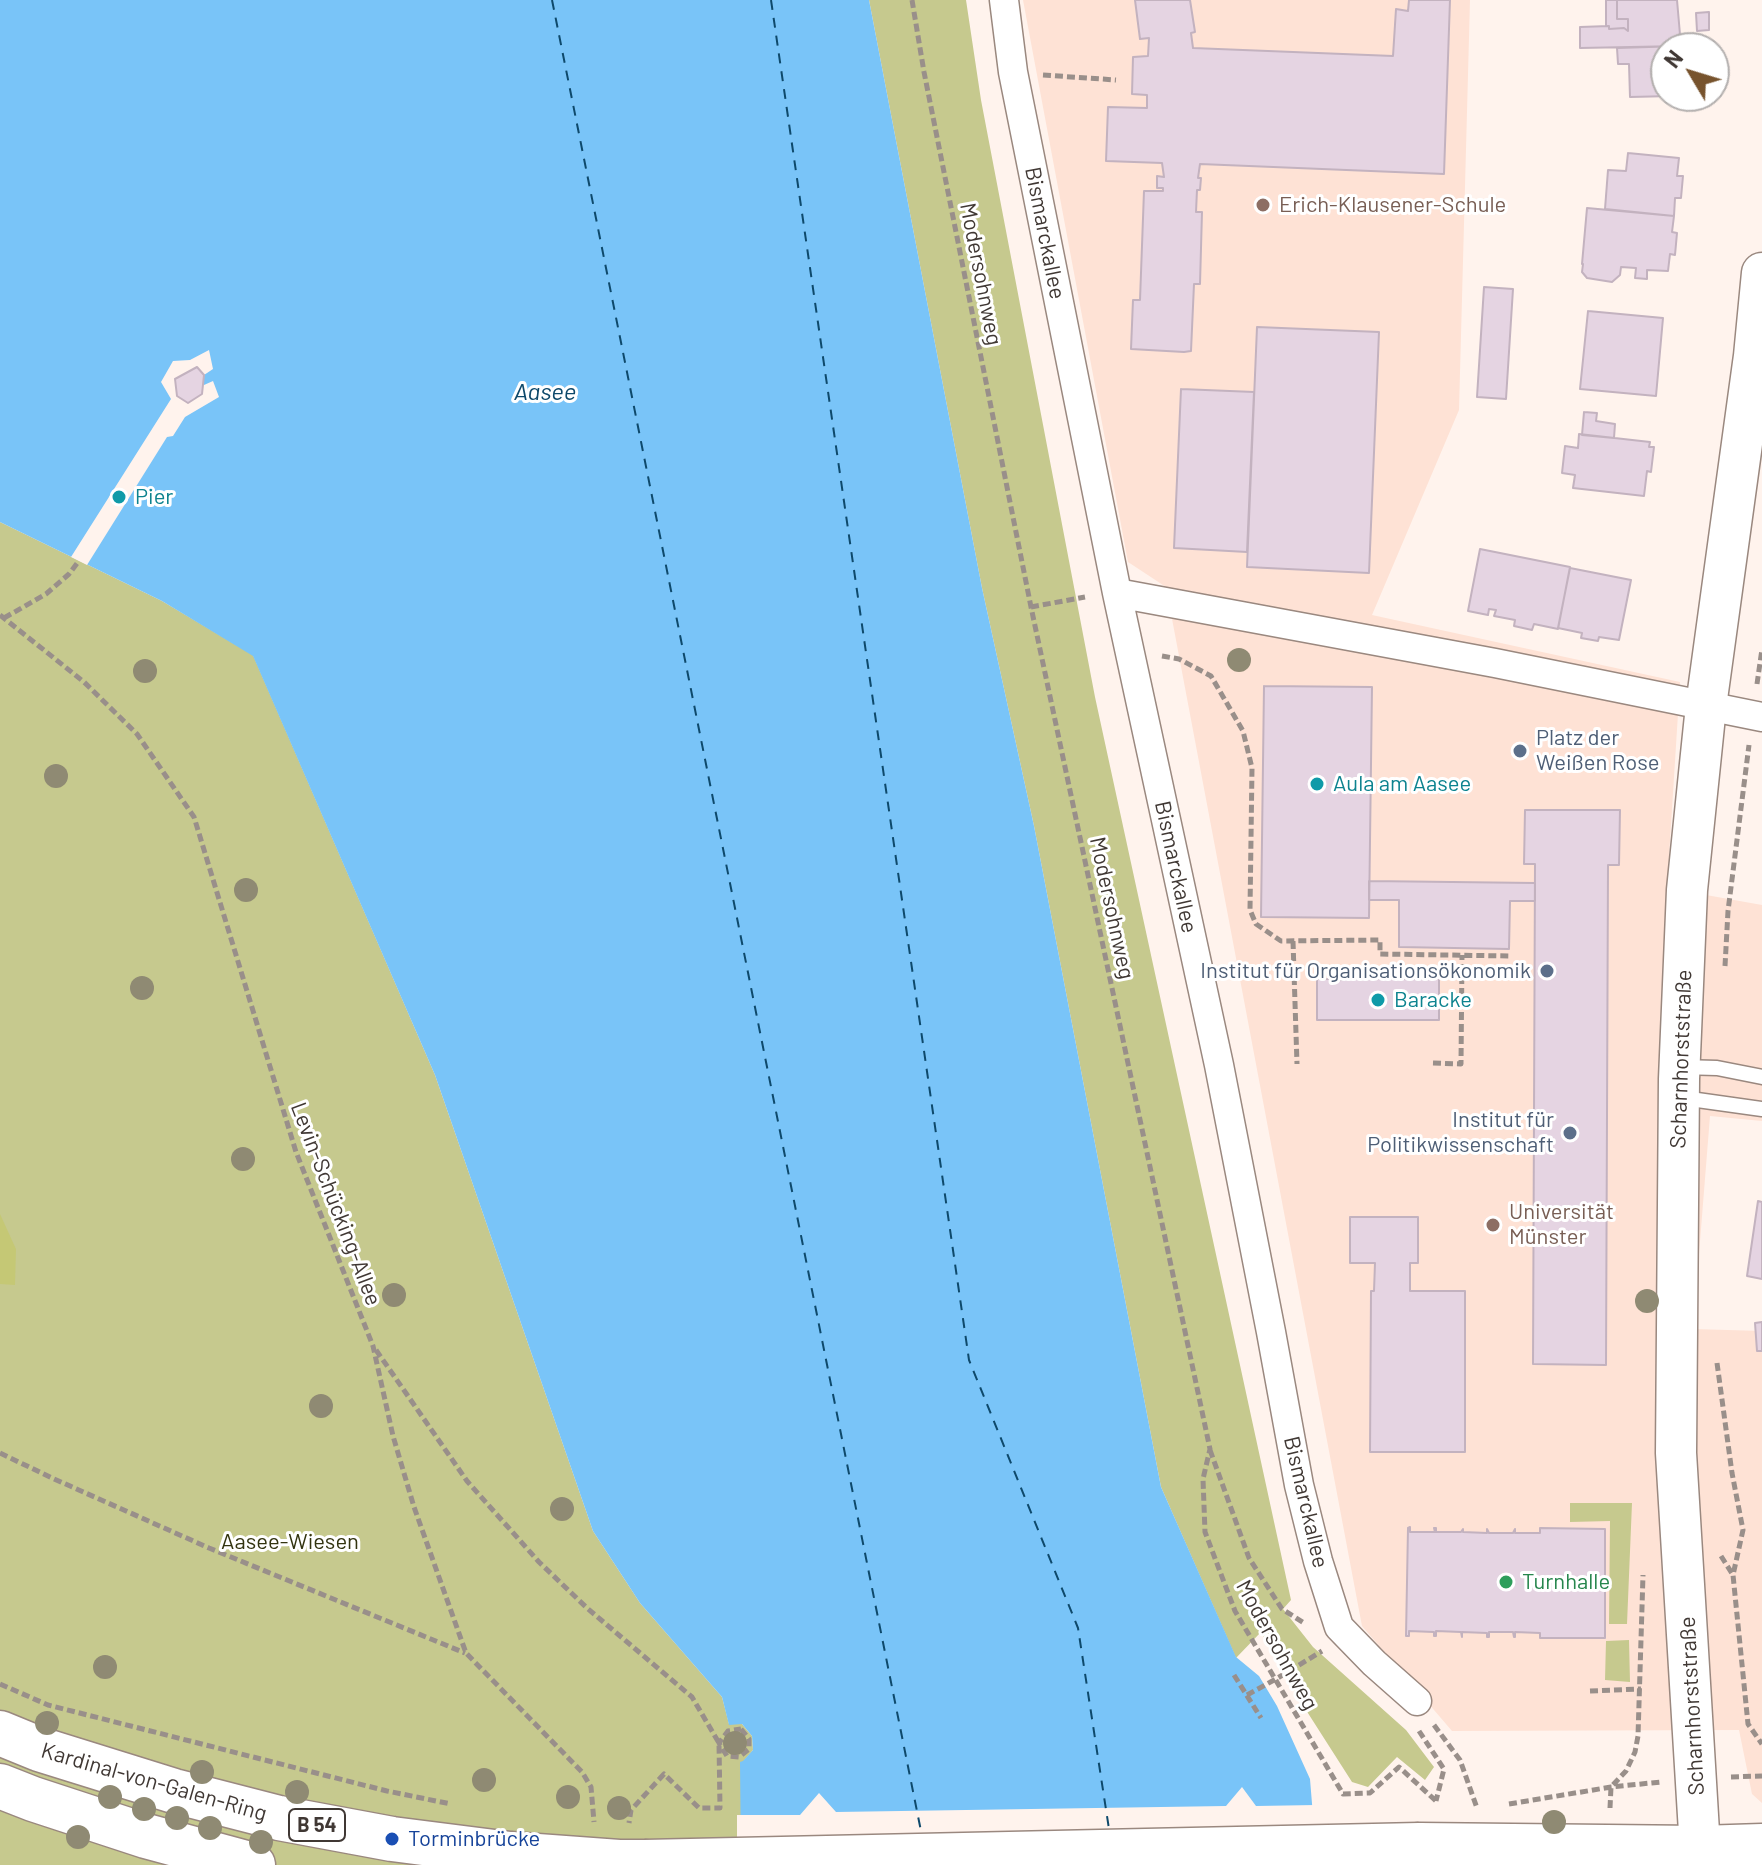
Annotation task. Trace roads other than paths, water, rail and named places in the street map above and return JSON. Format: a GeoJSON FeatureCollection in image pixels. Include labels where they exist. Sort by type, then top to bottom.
{"type":"FeatureCollection","features":[{"type":"Feature","properties":{"kind":"main road","name":"Kardinal-von-Galen-Ring"},"geometry":{"type":"LineString","coordinates":[[0,1733],[39,1749],[174,1791],[279,1818],[392,1839],[510,1854],[619,1862],[1419,1845],[1700,1856]]}},
{"type":"Feature","properties":{"kind":"main road"},"geometry":{"type":"LineString","coordinates":[[0,1786],[146,1836],[253,1865]]}},
{"type":"Feature","properties":{"kind":"main road","name":"B 54"},"geometry":{"type":"LineString","coordinates":[[1700,1856],[1762,1846]]}},
{"type":"Feature","properties":{"kind":"street","name":"Bismarckallee"},"geometry":{"type":"LineString","coordinates":[[1004,0],[1013,72],[1104,594],[1129,652],[1219,1065],[1299,1485],[1339,1627],[1417,1701]]}},
{"type":"Feature","properties":{"kind":"street","name":"Scharnhorststraße"},"geometry":{"type":"LineString","coordinates":[[1700,1856],[1676,1453],[1679,1082],[1687,890],[1706,706],[1754,356],[1762,273]]}},
{"type":"Feature","properties":{"kind":"street"},"geometry":{"type":"LineString","coordinates":[[1104,594],[1495,663],[1762,717]]}},
{"type":"Feature","properties":{"kind":"lane"},"geometry":{"type":"LineString","coordinates":[[1679,1082],[1717,1068],[1762,1077]]}},
{"type":"Feature","properties":{"kind":"lane"},"geometry":{"type":"LineString","coordinates":[[1679,1082],[1762,1109]]}},
{"type":"Feature","properties":{"kind":"water","name":"Aasee"},"geometry":{"type":"Polygon","coordinates":[[[0,0],[869,0],[982,588],[1034,826],[1161,1487],[1236,1657],[1259,1676],[1277,1706],[1310,1779],[1317,1865],[741,1865],[740,1762],[753,1750],[752,1736],[742,1724],[729,1725],[722,1697],[640,1603],[593,1531],[435,1075],[253,656],[162,601],[0,522],[0,0]]]}},
{"type":"Feature","properties":{"kind":"place","name":"Erich-Klausener-Schule"},"geometry":{"type":"Point","coordinates":[1263,205]}},
{"type":"Feature","properties":{"kind":"place","name":"Pier"},"geometry":{"type":"Point","coordinates":[119,497]}},
{"type":"Feature","properties":{"kind":"place","name":"Platz der Weißen Rose"},"geometry":{"type":"Point","coordinates":[1520,751]}},
{"type":"Feature","properties":{"kind":"place","name":"Aula am Aasee"},"geometry":{"type":"Point","coordinates":[1317,784]}},
{"type":"Feature","properties":{"kind":"place","name":"Institut für Organisationsökonomik"},"geometry":{"type":"Point","coordinates":[1547,971]}},
{"type":"Feature","properties":{"kind":"place","name":"Baracke"},"geometry":{"type":"Point","coordinates":[1378,1000]}},
{"type":"Feature","properties":{"kind":"place","name":"Institut für Politikwissenschaft"},"geometry":{"type":"Point","coordinates":[1570,1133]}},
{"type":"Feature","properties":{"kind":"place","name":"Universität Münster"},"geometry":{"type":"Point","coordinates":[1493,1225]}},
{"type":"Feature","properties":{"kind":"place","name":"Turnhalle"},"geometry":{"type":"Point","coordinates":[1506,1582]}},
{"type":"Feature","properties":{"kind":"place","name":"Torminbrücke"},"geometry":{"type":"Point","coordinates":[392,1839]}},
{"type":"Feature","properties":{"kind":"park label","name":"Aasee-Wiesen"},"geometry":{"type":"Point","coordinates":[290,1542]}}]}
